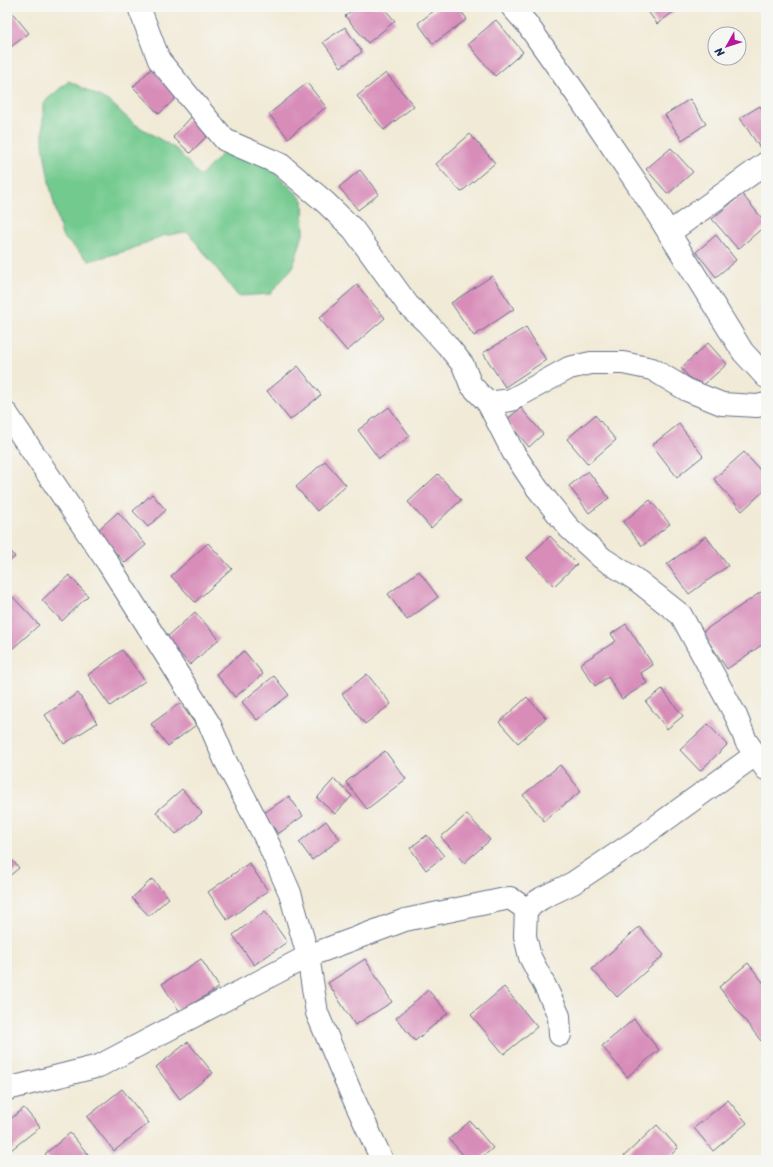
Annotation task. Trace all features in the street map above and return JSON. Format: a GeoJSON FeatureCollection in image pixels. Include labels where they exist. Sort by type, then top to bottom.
{"type":"FeatureCollection","features":[{"type":"Feature","properties":{"kind":"street"},"geometry":{"type":"LineString","coordinates":[[139,7],[159,60],[225,140],[280,164],[325,202],[353,229],[408,305],[427,323],[463,365],[471,385],[488,403],[513,452],[537,488],[569,528],[602,558],[638,581],[681,615],[736,716],[746,741],[760,762],[573,883],[542,898],[526,909]]}},
{"type":"Feature","properties":{"kind":"street"},"geometry":{"type":"LineString","coordinates":[[512,7],[527,24],[576,92],[651,204],[743,352],[766,377]]}},
{"type":"Feature","properties":{"kind":"street"},"geometry":{"type":"LineString","coordinates":[[669,233],[766,163]]}},
{"type":"Feature","properties":{"kind":"street"},"geometry":{"type":"LineString","coordinates":[[488,403],[512,400],[570,368],[591,363],[624,363],[652,369],[687,390],[722,404],[757,406],[766,404]]}},
{"type":"Feature","properties":{"kind":"street"},"geometry":{"type":"LineString","coordinates":[[7,414],[108,563],[210,725],[225,760],[269,845],[290,893],[308,956],[317,1013],[351,1093],[382,1160]]}},
{"type":"Feature","properties":{"kind":"street"},"geometry":{"type":"LineString","coordinates":[[7,1089],[99,1066],[308,956],[405,920],[510,898],[526,909]]}},
{"type":"Feature","properties":{"kind":"street"},"geometry":{"type":"LineString","coordinates":[[526,909],[525,936],[530,957],[559,1016],[560,1035]]}},
{"type":"Feature","properties":{"kind":"green space"},"geometry":{"type":"Polygon","coordinates":[[[69,81],[110,102],[133,123],[176,149],[200,176],[222,154],[244,153],[263,161],[303,200],[304,231],[293,267],[270,294],[238,296],[188,232],[162,236],[129,250],[89,261],[62,236],[49,182],[43,145],[43,103],[69,81]]]}},
{"type":"Feature","properties":{"kind":"building"},"geometry":{"type":"Polygon","coordinates":[[[356,7],[383,7],[395,21],[368,43],[345,16],[356,7]]]}},
{"type":"Feature","properties":{"kind":"building"},"geometry":{"type":"Polygon","coordinates":[[[439,7],[458,7],[467,19],[433,44],[418,23],[439,7]]]}},
{"type":"Feature","properties":{"kind":"building"},"geometry":{"type":"Polygon","coordinates":[[[645,7],[680,7],[657,24],[645,7]]]}},
{"type":"Feature","properties":{"kind":"building"},"geometry":{"type":"Polygon","coordinates":[[[9,9],[29,33],[7,50],[7,10],[9,9]]]}},
{"type":"Feature","properties":{"kind":"building"},"geometry":{"type":"Polygon","coordinates":[[[496,20],[523,52],[495,76],[468,44],[496,20]]]}},
{"type":"Feature","properties":{"kind":"building"},"geometry":{"type":"Polygon","coordinates":[[[345,27],[362,52],[341,67],[323,42],[345,27]]]}},
{"type":"Feature","properties":{"kind":"building"},"geometry":{"type":"Polygon","coordinates":[[[152,68],[179,95],[159,114],[133,87],[152,68]]]}},
{"type":"Feature","properties":{"kind":"building"},"geometry":{"type":"Polygon","coordinates":[[[386,73],[414,106],[384,130],[357,96],[386,73]]]}},
{"type":"Feature","properties":{"kind":"building"},"geometry":{"type":"Polygon","coordinates":[[[307,83],[326,107],[288,138],[269,114],[307,83]]]}},
{"type":"Feature","properties":{"kind":"building"},"geometry":{"type":"Polygon","coordinates":[[[690,99],[706,124],[682,140],[665,115],[690,99]]]}},
{"type":"Feature","properties":{"kind":"building"},"geometry":{"type":"Polygon","coordinates":[[[760,106],[766,116],[766,144],[760,148],[740,118],[760,106]]]}},
{"type":"Feature","properties":{"kind":"building"},"geometry":{"type":"Polygon","coordinates":[[[193,115],[211,132],[190,153],[173,137],[193,115]]]}},
{"type":"Feature","properties":{"kind":"building"},"geometry":{"type":"Polygon","coordinates":[[[470,134],[495,163],[461,192],[436,164],[470,134]]]}},
{"type":"Feature","properties":{"kind":"building"},"geometry":{"type":"Polygon","coordinates":[[[671,148],[693,172],[668,194],[646,169],[671,148]]]}},
{"type":"Feature","properties":{"kind":"building"},"geometry":{"type":"Polygon","coordinates":[[[360,170],[379,194],[358,210],[339,187],[360,170]]]}},
{"type":"Feature","properties":{"kind":"building"},"geometry":{"type":"Polygon","coordinates":[[[742,194],[766,223],[766,225],[738,249],[712,219],[742,194]]]}},
{"type":"Feature","properties":{"kind":"building"},"geometry":{"type":"Polygon","coordinates":[[[716,235],[736,260],[716,277],[696,252],[716,235]]]}},
{"type":"Feature","properties":{"kind":"building"},"geometry":{"type":"Polygon","coordinates":[[[492,276],[514,309],[474,336],[451,303],[492,276]]]}},
{"type":"Feature","properties":{"kind":"building"},"geometry":{"type":"Polygon","coordinates":[[[357,285],[385,318],[347,351],[319,318],[357,285]]]}},
{"type":"Feature","properties":{"kind":"building"},"geometry":{"type":"Polygon","coordinates":[[[526,327],[546,360],[505,387],[483,353],[526,327]]]}},
{"type":"Feature","properties":{"kind":"building"},"geometry":{"type":"Polygon","coordinates":[[[708,343],[727,364],[699,389],[681,368],[708,343]]]}},
{"type":"Feature","properties":{"kind":"building"},"geometry":{"type":"Polygon","coordinates":[[[298,366],[321,395],[290,420],[267,391],[298,366]]]}},
{"type":"Feature","properties":{"kind":"building"},"geometry":{"type":"Polygon","coordinates":[[[389,407],[410,436],[379,459],[358,430],[389,407]]]}},
{"type":"Feature","properties":{"kind":"building"},"geometry":{"type":"Polygon","coordinates":[[[521,408],[543,434],[529,447],[506,420],[521,408]]]}},
{"type":"Feature","properties":{"kind":"building"},"geometry":{"type":"Polygon","coordinates":[[[595,415],[616,440],[588,464],[567,439],[595,415]]]}},
{"type":"Feature","properties":{"kind":"building"},"geometry":{"type":"Polygon","coordinates":[[[679,424],[703,456],[677,477],[652,445],[679,424]]]}},
{"type":"Feature","properties":{"kind":"building"},"geometry":{"type":"Polygon","coordinates":[[[744,452],[766,477],[766,489],[742,511],[714,479],[744,452]]]}},
{"type":"Feature","properties":{"kind":"building"},"geometry":{"type":"Polygon","coordinates":[[[325,461],[346,485],[317,511],[296,487],[325,461]]]}},
{"type":"Feature","properties":{"kind":"building"},"geometry":{"type":"Polygon","coordinates":[[[588,471],[609,498],[589,513],[569,486],[588,471]]]}},
{"type":"Feature","properties":{"kind":"building"},"geometry":{"type":"Polygon","coordinates":[[[438,474],[461,500],[431,528],[408,502],[438,474]]]}},
{"type":"Feature","properties":{"kind":"building"},"geometry":{"type":"Polygon","coordinates":[[[152,494],[166,510],[148,527],[133,511],[152,494]]]}},
{"type":"Feature","properties":{"kind":"building"},"geometry":{"type":"Polygon","coordinates":[[[650,500],[670,524],[642,546],[623,522],[650,500]]]}},
{"type":"Feature","properties":{"kind":"building"},"geometry":{"type":"Polygon","coordinates":[[[118,512],[146,545],[125,563],[97,531],[118,512]]]}},
{"type":"Feature","properties":{"kind":"building"},"geometry":{"type":"Polygon","coordinates":[[[550,536],[577,564],[554,586],[527,558],[550,536]]]}},
{"type":"Feature","properties":{"kind":"building"},"geometry":{"type":"Polygon","coordinates":[[[706,536],[728,566],[689,594],[667,564],[706,536]]]}},
{"type":"Feature","properties":{"kind":"building"},"geometry":{"type":"Polygon","coordinates":[[[208,543],[232,569],[195,602],[171,576],[208,543]]]}},
{"type":"Feature","properties":{"kind":"building"},"geometry":{"type":"Polygon","coordinates":[[[7,546],[15,557],[7,563],[7,546]]]}},
{"type":"Feature","properties":{"kind":"building"},"geometry":{"type":"Polygon","coordinates":[[[419,571],[438,597],[407,620],[388,594],[419,571]]]}},
{"type":"Feature","properties":{"kind":"building"},"geometry":{"type":"Polygon","coordinates":[[[69,575],[88,596],[62,621],[42,600],[69,575]]]}},
{"type":"Feature","properties":{"kind":"building"},"geometry":{"type":"Polygon","coordinates":[[[764,590],[766,593],[766,642],[727,669],[702,632],[764,590]]]}},
{"type":"Feature","properties":{"kind":"building"},"geometry":{"type":"Polygon","coordinates":[[[12,596],[39,625],[12,649],[7,644],[7,601],[12,596]]]}},
{"type":"Feature","properties":{"kind":"building"},"geometry":{"type":"Polygon","coordinates":[[[195,612],[219,639],[190,665],[166,638],[195,612]]]}},
{"type":"Feature","properties":{"kind":"building"},"geometry":{"type":"Polygon","coordinates":[[[626,624],[653,665],[641,673],[647,683],[622,699],[608,677],[595,686],[580,664],[616,641],[611,634],[626,624]]]}},
{"type":"Feature","properties":{"kind":"building"},"geometry":{"type":"Polygon","coordinates":[[[122,650],[145,681],[110,706],[88,675],[122,650]]]}},
{"type":"Feature","properties":{"kind":"building"},"geometry":{"type":"Polygon","coordinates":[[[244,651],[263,674],[235,697],[216,674],[244,651]]]}},
{"type":"Feature","properties":{"kind":"building"},"geometry":{"type":"Polygon","coordinates":[[[367,674],[391,704],[365,724],[342,694],[367,674]]]}},
{"type":"Feature","properties":{"kind":"building"},"geometry":{"type":"Polygon","coordinates":[[[274,676],[289,695],[257,720],[242,702],[274,676]]]}},
{"type":"Feature","properties":{"kind":"building"},"geometry":{"type":"Polygon","coordinates":[[[662,689],[683,716],[667,729],[646,702],[662,689]]]}},
{"type":"Feature","properties":{"kind":"building"},"geometry":{"type":"Polygon","coordinates":[[[78,693],[97,723],[64,744],[45,715],[78,693]]]}},
{"type":"Feature","properties":{"kind":"building"},"geometry":{"type":"Polygon","coordinates":[[[527,697],[546,718],[518,743],[499,722],[527,697]]]}},
{"type":"Feature","properties":{"kind":"building"},"geometry":{"type":"Polygon","coordinates":[[[180,703],[196,725],[168,746],[151,724],[180,703]]]}},
{"type":"Feature","properties":{"kind":"building"},"geometry":{"type":"Polygon","coordinates":[[[708,724],[727,745],[700,771],[680,750],[708,724]]]}},
{"type":"Feature","properties":{"kind":"building"},"geometry":{"type":"Polygon","coordinates":[[[385,751],[406,779],[367,809],[346,782],[385,751]]]}},
{"type":"Feature","properties":{"kind":"building"},"geometry":{"type":"Polygon","coordinates":[[[560,765],[581,791],[544,821],[523,795],[560,765]]]}},
{"type":"Feature","properties":{"kind":"building"},"geometry":{"type":"Polygon","coordinates":[[[334,779],[352,796],[335,814],[317,798],[334,779]]]}},
{"type":"Feature","properties":{"kind":"building"},"geometry":{"type":"Polygon","coordinates":[[[182,789],[202,813],[176,834],[156,812],[182,789]]]}},
{"type":"Feature","properties":{"kind":"building"},"geometry":{"type":"Polygon","coordinates":[[[289,796],[303,816],[278,834],[264,813],[289,796]]]}},
{"type":"Feature","properties":{"kind":"building"},"geometry":{"type":"Polygon","coordinates":[[[467,814],[490,840],[464,863],[441,837],[467,814]]]}},
{"type":"Feature","properties":{"kind":"building"},"geometry":{"type":"Polygon","coordinates":[[[326,821],[340,839],[312,860],[299,842],[326,821]]]}},
{"type":"Feature","properties":{"kind":"building"},"geometry":{"type":"Polygon","coordinates":[[[427,835],[444,856],[426,870],[410,848],[427,835]]]}},
{"type":"Feature","properties":{"kind":"building"},"geometry":{"type":"Polygon","coordinates":[[[7,854],[19,868],[7,878],[7,854]]]}},
{"type":"Feature","properties":{"kind":"building"},"geometry":{"type":"Polygon","coordinates":[[[249,863],[268,891],[227,920],[208,892],[249,863]]]}},
{"type":"Feature","properties":{"kind":"building"},"geometry":{"type":"Polygon","coordinates":[[[152,879],[169,898],[149,916],[132,898],[152,879]]]}},
{"type":"Feature","properties":{"kind":"building"},"geometry":{"type":"Polygon","coordinates":[[[265,911],[287,942],[254,965],[233,935],[265,911]]]}},
{"type":"Feature","properties":{"kind":"building"},"geometry":{"type":"Polygon","coordinates":[[[639,927],[664,955],[617,997],[592,969],[639,927]]]}},
{"type":"Feature","properties":{"kind":"building"},"geometry":{"type":"Polygon","coordinates":[[[201,959],[219,987],[180,1012],[162,984],[201,959]]]}},
{"type":"Feature","properties":{"kind":"building"},"geometry":{"type":"Polygon","coordinates":[[[365,959],[392,1002],[355,1025],[328,983],[365,959]]]}},
{"type":"Feature","properties":{"kind":"building"},"geometry":{"type":"Polygon","coordinates":[[[748,963],[766,986],[766,1037],[761,1041],[719,987],[748,963]]]}},
{"type":"Feature","properties":{"kind":"building"},"geometry":{"type":"Polygon","coordinates":[[[504,987],[537,1027],[504,1054],[471,1015],[504,987]]]}},
{"type":"Feature","properties":{"kind":"building"},"geometry":{"type":"Polygon","coordinates":[[[428,990],[448,1013],[415,1041],[396,1018],[428,990]]]}},
{"type":"Feature","properties":{"kind":"building"},"geometry":{"type":"Polygon","coordinates":[[[634,1019],[659,1050],[627,1077],[602,1046],[634,1019]]]}},
{"type":"Feature","properties":{"kind":"building"},"geometry":{"type":"Polygon","coordinates":[[[188,1042],[213,1073],[180,1099],[156,1067],[188,1042]]]}},
{"type":"Feature","properties":{"kind":"building"},"geometry":{"type":"Polygon","coordinates":[[[122,1089],[149,1123],[114,1151],[87,1117],[122,1089]]]}},
{"type":"Feature","properties":{"kind":"building"},"geometry":{"type":"Polygon","coordinates":[[[728,1100],[747,1123],[713,1151],[694,1128],[728,1100]]]}},
{"type":"Feature","properties":{"kind":"building"},"geometry":{"type":"Polygon","coordinates":[[[24,1108],[40,1127],[7,1153],[7,1122],[24,1108]]]}},
{"type":"Feature","properties":{"kind":"building"},"geometry":{"type":"Polygon","coordinates":[[[470,1121],[493,1148],[479,1160],[468,1160],[449,1139],[470,1121]]]}},
{"type":"Feature","properties":{"kind":"building"},"geometry":{"type":"Polygon","coordinates":[[[657,1125],[678,1148],[666,1160],[621,1159],[657,1125]]]}},
{"type":"Feature","properties":{"kind":"building"},"geometry":{"type":"Polygon","coordinates":[[[70,1133],[93,1160],[50,1160],[45,1154],[70,1133]]]}}]}
